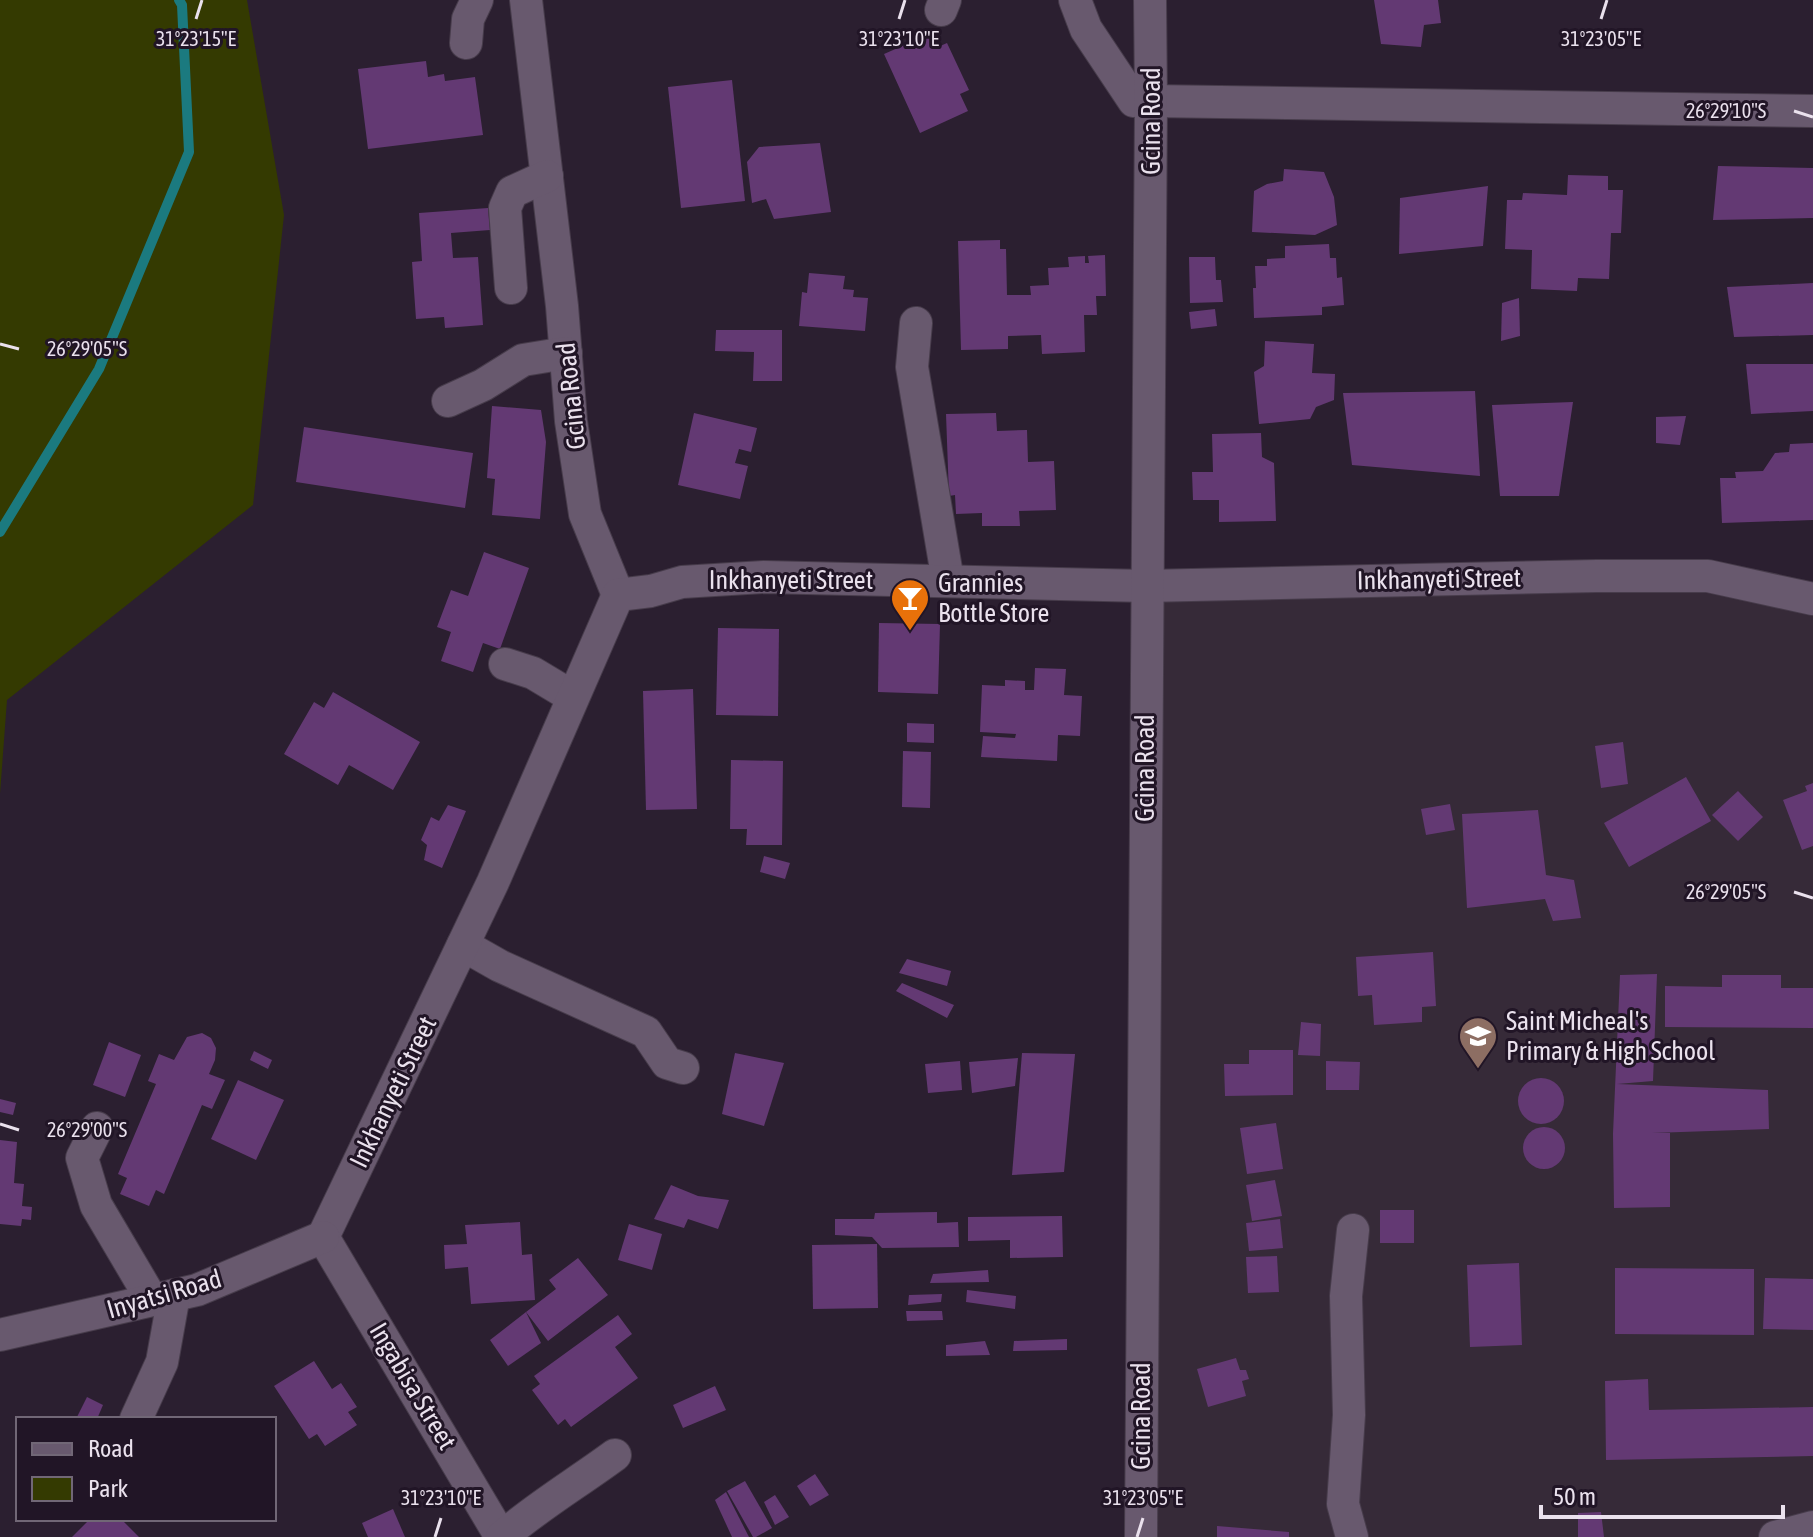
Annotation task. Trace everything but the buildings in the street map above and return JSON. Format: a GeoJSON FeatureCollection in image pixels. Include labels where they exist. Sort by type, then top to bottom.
{"type":"FeatureCollection","features":[{"type":"Feature","properties":{"kind":"street"},"geometry":{"type":"LineString","coordinates":[[466,43],[468,19],[477,0]]}},
{"type":"Feature","properties":{"kind":"street","name":"Gcina Road"},"geometry":{"type":"LineString","coordinates":[[526,0],[571,421],[585,514],[618,595]]}},
{"type":"Feature","properties":{"kind":"street"},"geometry":{"type":"LineString","coordinates":[[1075,0],[1086,29],[1142,101],[1813,111]]}},
{"type":"Feature","properties":{"kind":"street","name":"Gcina Road"},"geometry":{"type":"LineString","coordinates":[[1141,1537],[1146,586],[1142,101],[1150,0]]}},
{"type":"Feature","properties":{"kind":"street"},"geometry":{"type":"LineString","coordinates":[[511,288],[505,208],[512,192],[547,176]]}},
{"type":"Feature","properties":{"kind":"street"},"geometry":{"type":"LineString","coordinates":[[916,323],[912,367],[948,581]]}},
{"type":"Feature","properties":{"kind":"street"},"geometry":{"type":"LineString","coordinates":[[448,401],[483,385],[523,360],[566,353]]}},
{"type":"Feature","properties":{"kind":"street","name":"Inkhanyeti Street"},"geometry":{"type":"LineString","coordinates":[[323,1237],[463,945],[618,595],[651,591],[682,582],[764,577],[1146,586],[1708,576],[1813,599]]}},
{"type":"Feature","properties":{"kind":"street"},"geometry":{"type":"LineString","coordinates":[[505,664],[533,673],[573,697]]}},
{"type":"Feature","properties":{"kind":"street"},"geometry":{"type":"LineString","coordinates":[[463,945],[500,966],[646,1032],[667,1063],[683,1068]]}},
{"type":"Feature","properties":{"kind":"street"},"geometry":{"type":"LineString","coordinates":[[97,1128],[82,1158],[96,1205],[163,1297],[162,1362],[137,1417]]}},
{"type":"Feature","properties":{"kind":"street"},"geometry":{"type":"LineString","coordinates":[[1352,1537],[1343,1504],[1349,1415],[1346,1296],[1353,1230]]}},
{"type":"Feature","properties":{"kind":"street","name":"Inyatsi Road"},"geometry":{"type":"LineString","coordinates":[[0,1335],[197,1290],[323,1237]]}},
{"type":"Feature","properties":{"kind":"street","name":"Ingabisa Street"},"geometry":{"type":"LineString","coordinates":[[323,1237],[502,1537]]}},
{"type":"Feature","properties":{"kind":"street"},"geometry":{"type":"LineString","coordinates":[[502,1537],[534,1509],[615,1455]]}},
{"type":"Feature","properties":{"kind":"street"},"geometry":{"type":"LineString","coordinates":[[1775,1537],[1813,1527]]}},
{"type":"Feature","properties":{"kind":"shaded area","name":"Saint Micheal's Primary & High School"},"geometry":{"type":"Polygon","coordinates":[[[1708,576],[1813,604],[1813,1537],[1141,1537],[1146,586],[1708,576]]]}},
{"type":"Feature","properties":{"kind":"green space"},"geometry":{"type":"Polygon","coordinates":[[[0,0],[247,0],[284,215],[253,505],[7,700],[0,794],[0,0]]]}},
{"type":"Feature","properties":{"kind":"waterway"},"geometry":{"type":"LineString","coordinates":[[0,532],[99,369],[189,152],[182,5],[179,0]]}},
{"type":"Feature","properties":{"kind":"place","name":"Grannies Bottle Store"},"geometry":{"type":"Point","coordinates":[910,632]}},
{"type":"Feature","properties":{"kind":"place","name":"Saint Micheal's Primary & High School"},"geometry":{"type":"Point","coordinates":[1478,1070]}}]}
